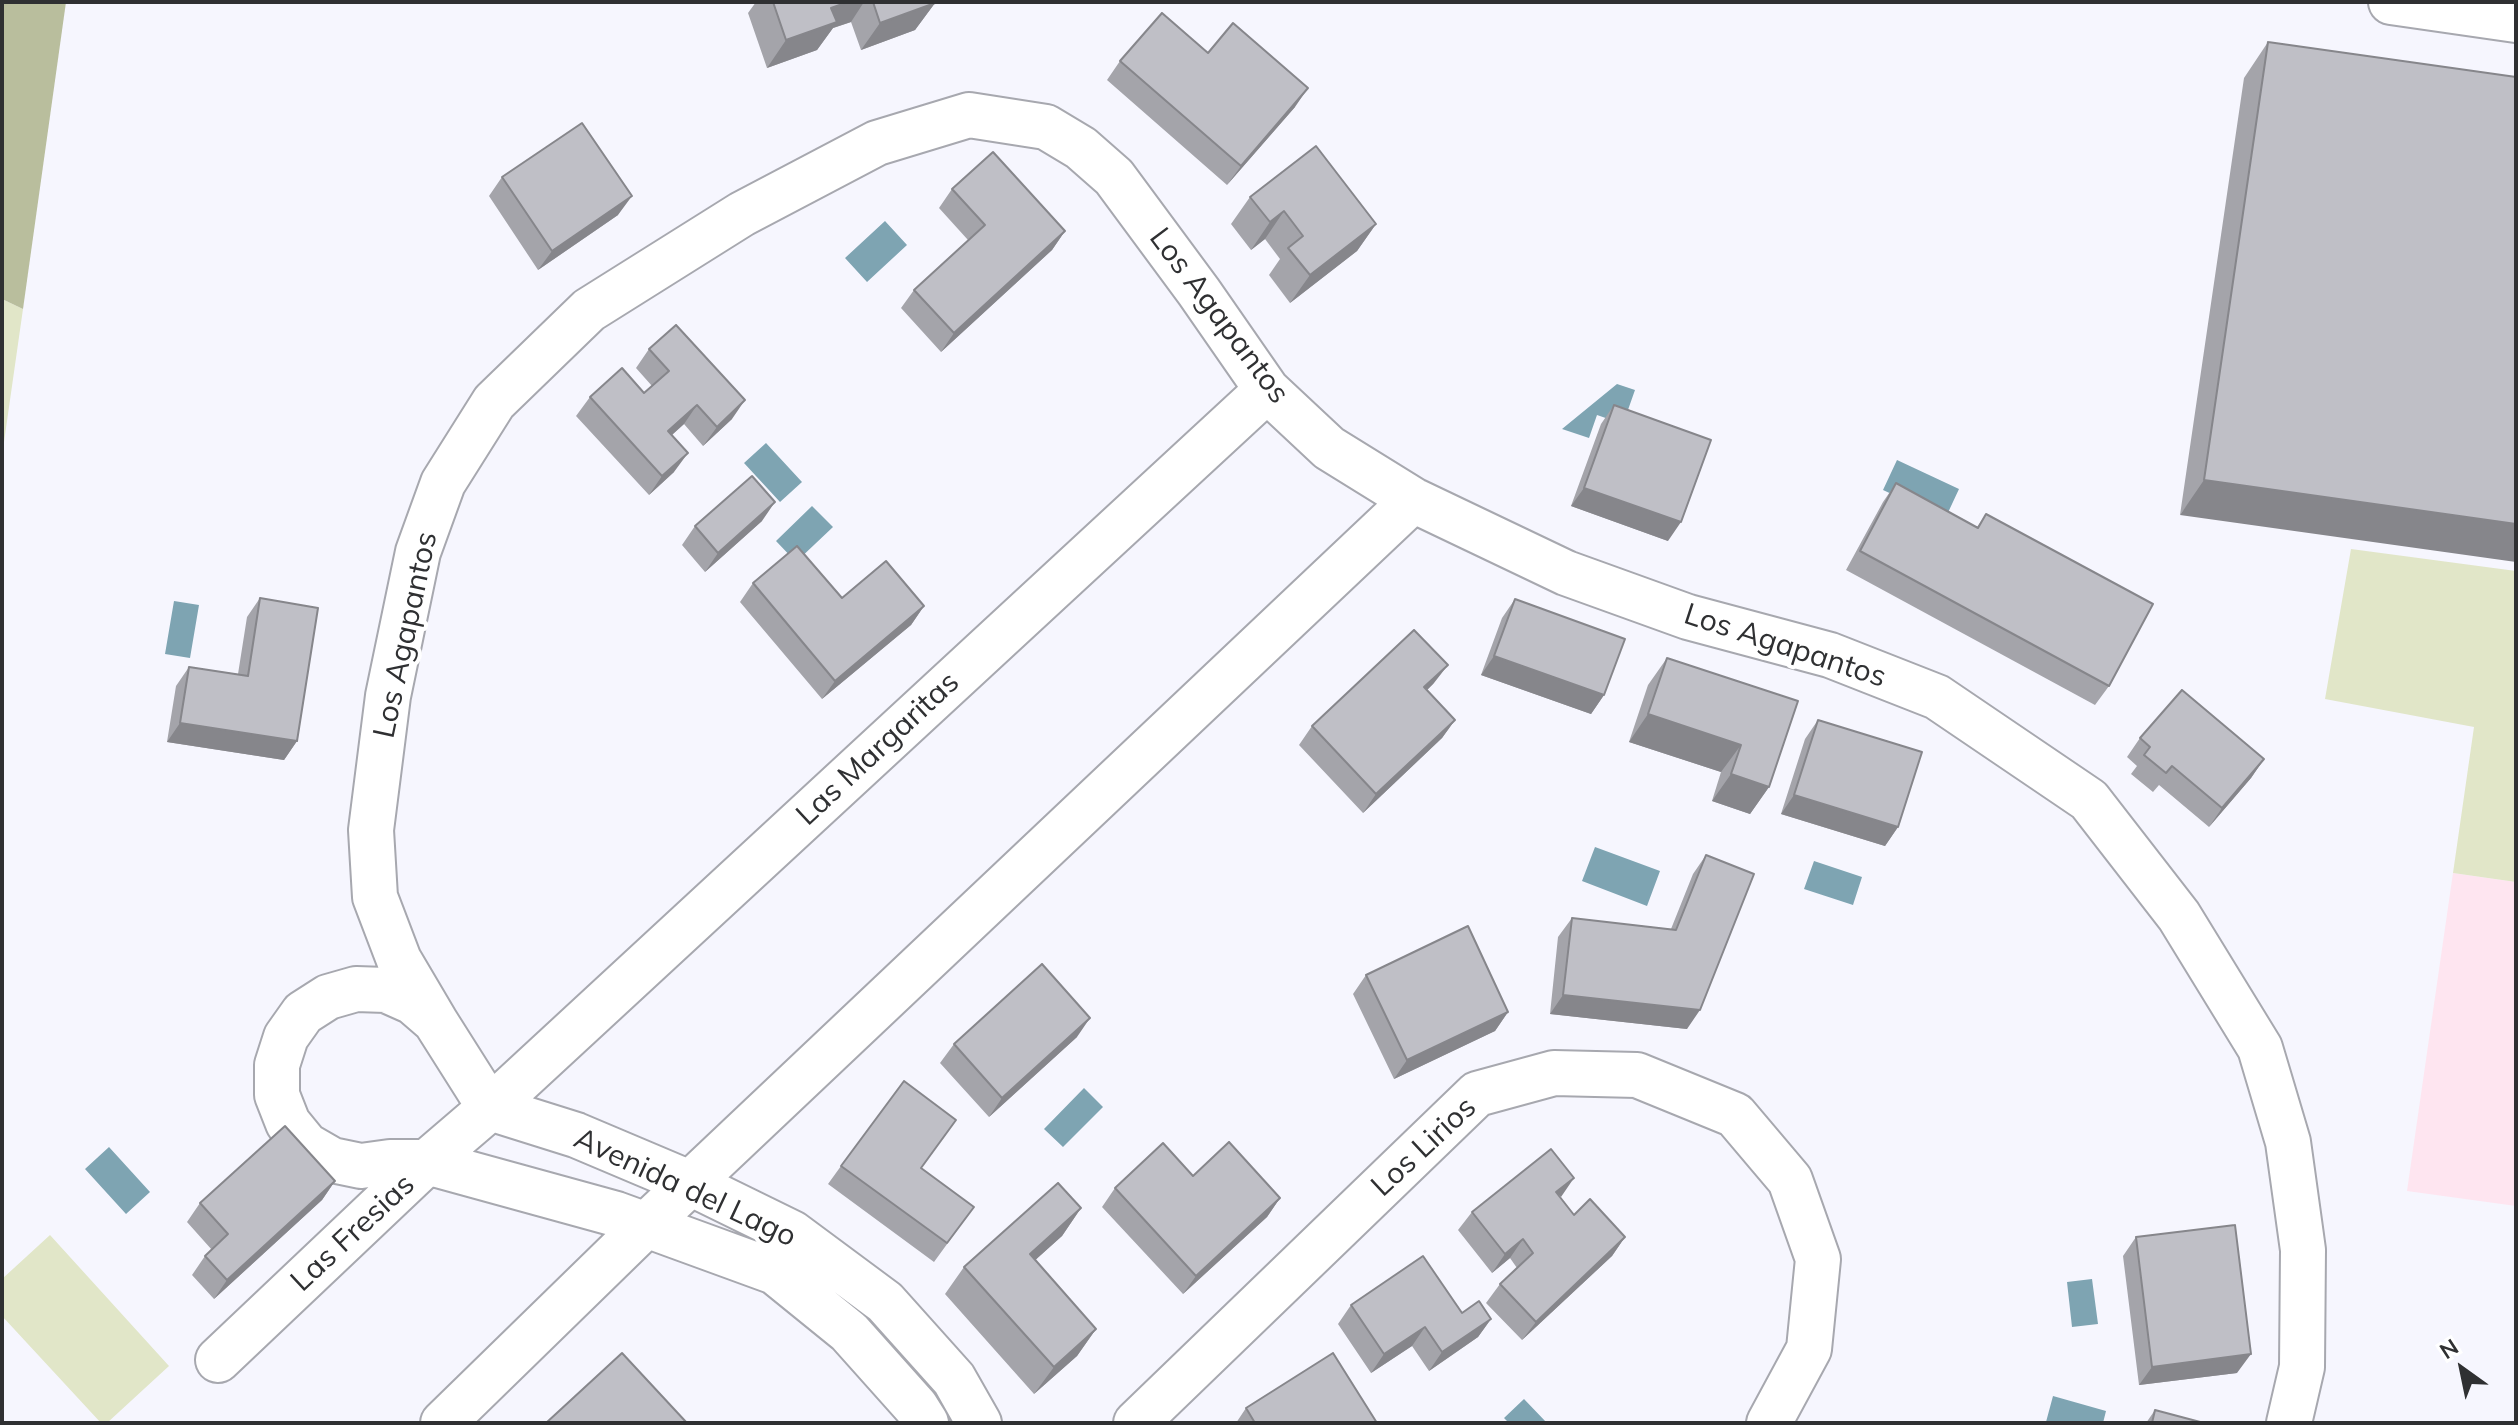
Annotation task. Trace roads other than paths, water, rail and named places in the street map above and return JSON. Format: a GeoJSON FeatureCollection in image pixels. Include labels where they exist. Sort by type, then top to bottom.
{"type":"FeatureCollection","features":[{"type":"Feature","properties":{"kind":"street"},"geometry":{"type":"LineString","coordinates":[[2391,2],[2516,20]]}},
{"type":"Feature","properties":{"kind":"street","name":"Los Agapantos"},"geometry":{"type":"LineString","coordinates":[[441,1032],[399,960],[375,897],[371,830],[388,696],[418,552],[443,483],[494,402],[589,310],[742,214],[877,143],[969,115],[1046,127],[1081,148],[1114,177],[1267,390],[1329,448],[1413,500],[1566,573],[1688,617],[1830,655],[1937,697],[2089,800],[2179,916],[2260,1048],[2288,1142],[2303,1250],[2302,1367],[2289,1423]]}},
{"type":"Feature","properties":{"kind":"street","name":"Las Margaritas"},"geometry":{"type":"LineString","coordinates":[[490,1108],[1267,390]]}},
{"type":"Feature","properties":{"kind":"street"},"geometry":{"type":"LineString","coordinates":[[443,1423],[646,1225],[1413,500]]}},
{"type":"Feature","properties":{"kind":"street","name":"Avenida del Lago"},"geometry":{"type":"LineString","coordinates":[[926,1423],[916,1407],[849,1332],[775,1272],[616,1214],[409,1162],[361,1166],[332,1160],[306,1145],[288,1123],[277,1095],[277,1065],[286,1037],[303,1013],[328,997],[356,989],[386,990],[413,1002],[441,1032],[490,1108],[576,1135],[692,1184],[792,1233],[885,1302],[954,1379],[979,1423]]}},
{"type":"Feature","properties":{"kind":"street","name":"Avenida del Lago"},"geometry":{"type":"LineString","coordinates":[[409,1162],[413,1152],[432,1136],[446,1115],[453,1091],[453,1067],[441,1032]]}},
{"type":"Feature","properties":{"kind":"street","name":"Los Lirios"},"geometry":{"type":"LineString","coordinates":[[1136,1423],[1477,1094],[1554,1073],[1637,1075],[1735,1115],[1790,1180],[1818,1259],[1809,1349],[1769,1423]]}},
{"type":"Feature","properties":{"kind":"street","name":"Las Fresias"},"geometry":{"type":"LineString","coordinates":[[218,1360],[409,1162],[490,1108]]}},
{"type":"Feature","properties":{"kind":"water"},"geometry":{"type":"Polygon","coordinates":[[[885,221],[907,245],[867,282],[845,258],[885,221]]]}},
{"type":"Feature","properties":{"kind":"water"},"geometry":{"type":"Polygon","coordinates":[[[1617,384],[1635,390],[1623,424],[1597,415],[1589,438],[1562,429],[1617,384]]]}},
{"type":"Feature","properties":{"kind":"water"},"geometry":{"type":"Polygon","coordinates":[[[766,443],[802,482],[780,502],[744,463],[766,443]]]}},
{"type":"Feature","properties":{"kind":"water"},"geometry":{"type":"Polygon","coordinates":[[[1897,460],[1959,489],[1945,519],[1883,490],[1897,460]]]}},
{"type":"Feature","properties":{"kind":"water"},"geometry":{"type":"Polygon","coordinates":[[[812,506],[833,527],[796,562],[776,541],[812,506]]]}},
{"type":"Feature","properties":{"kind":"water"},"geometry":{"type":"Polygon","coordinates":[[[174,601],[199,605],[190,658],[165,654],[174,601]]]}},
{"type":"Feature","properties":{"kind":"water"},"geometry":{"type":"Polygon","coordinates":[[[1595,847],[1660,871],[1647,906],[1582,881],[1595,847]]]}},
{"type":"Feature","properties":{"kind":"water"},"geometry":{"type":"Polygon","coordinates":[[[1814,861],[1862,877],[1853,905],[1804,889],[1814,861]]]}},
{"type":"Feature","properties":{"kind":"water"},"geometry":{"type":"Polygon","coordinates":[[[1084,1088],[1103,1107],[1063,1147],[1044,1129],[1084,1088]]]}},
{"type":"Feature","properties":{"kind":"water"},"geometry":{"type":"Polygon","coordinates":[[[109,1147],[150,1192],[126,1214],[85,1169],[109,1147]]]}},
{"type":"Feature","properties":{"kind":"water"},"geometry":{"type":"Polygon","coordinates":[[[2092,1279],[2098,1324],[2072,1327],[2067,1282],[2092,1279]]]}},
{"type":"Feature","properties":{"kind":"water"},"geometry":{"type":"Polygon","coordinates":[[[2053,1396],[2106,1411],[2103,1423],[2046,1422],[2053,1396]]]}},
{"type":"Feature","properties":{"kind":"water"},"geometry":{"type":"Polygon","coordinates":[[[1524,1399],[1547,1423],[1509,1423],[1504,1418],[1524,1399]]]}}]}
